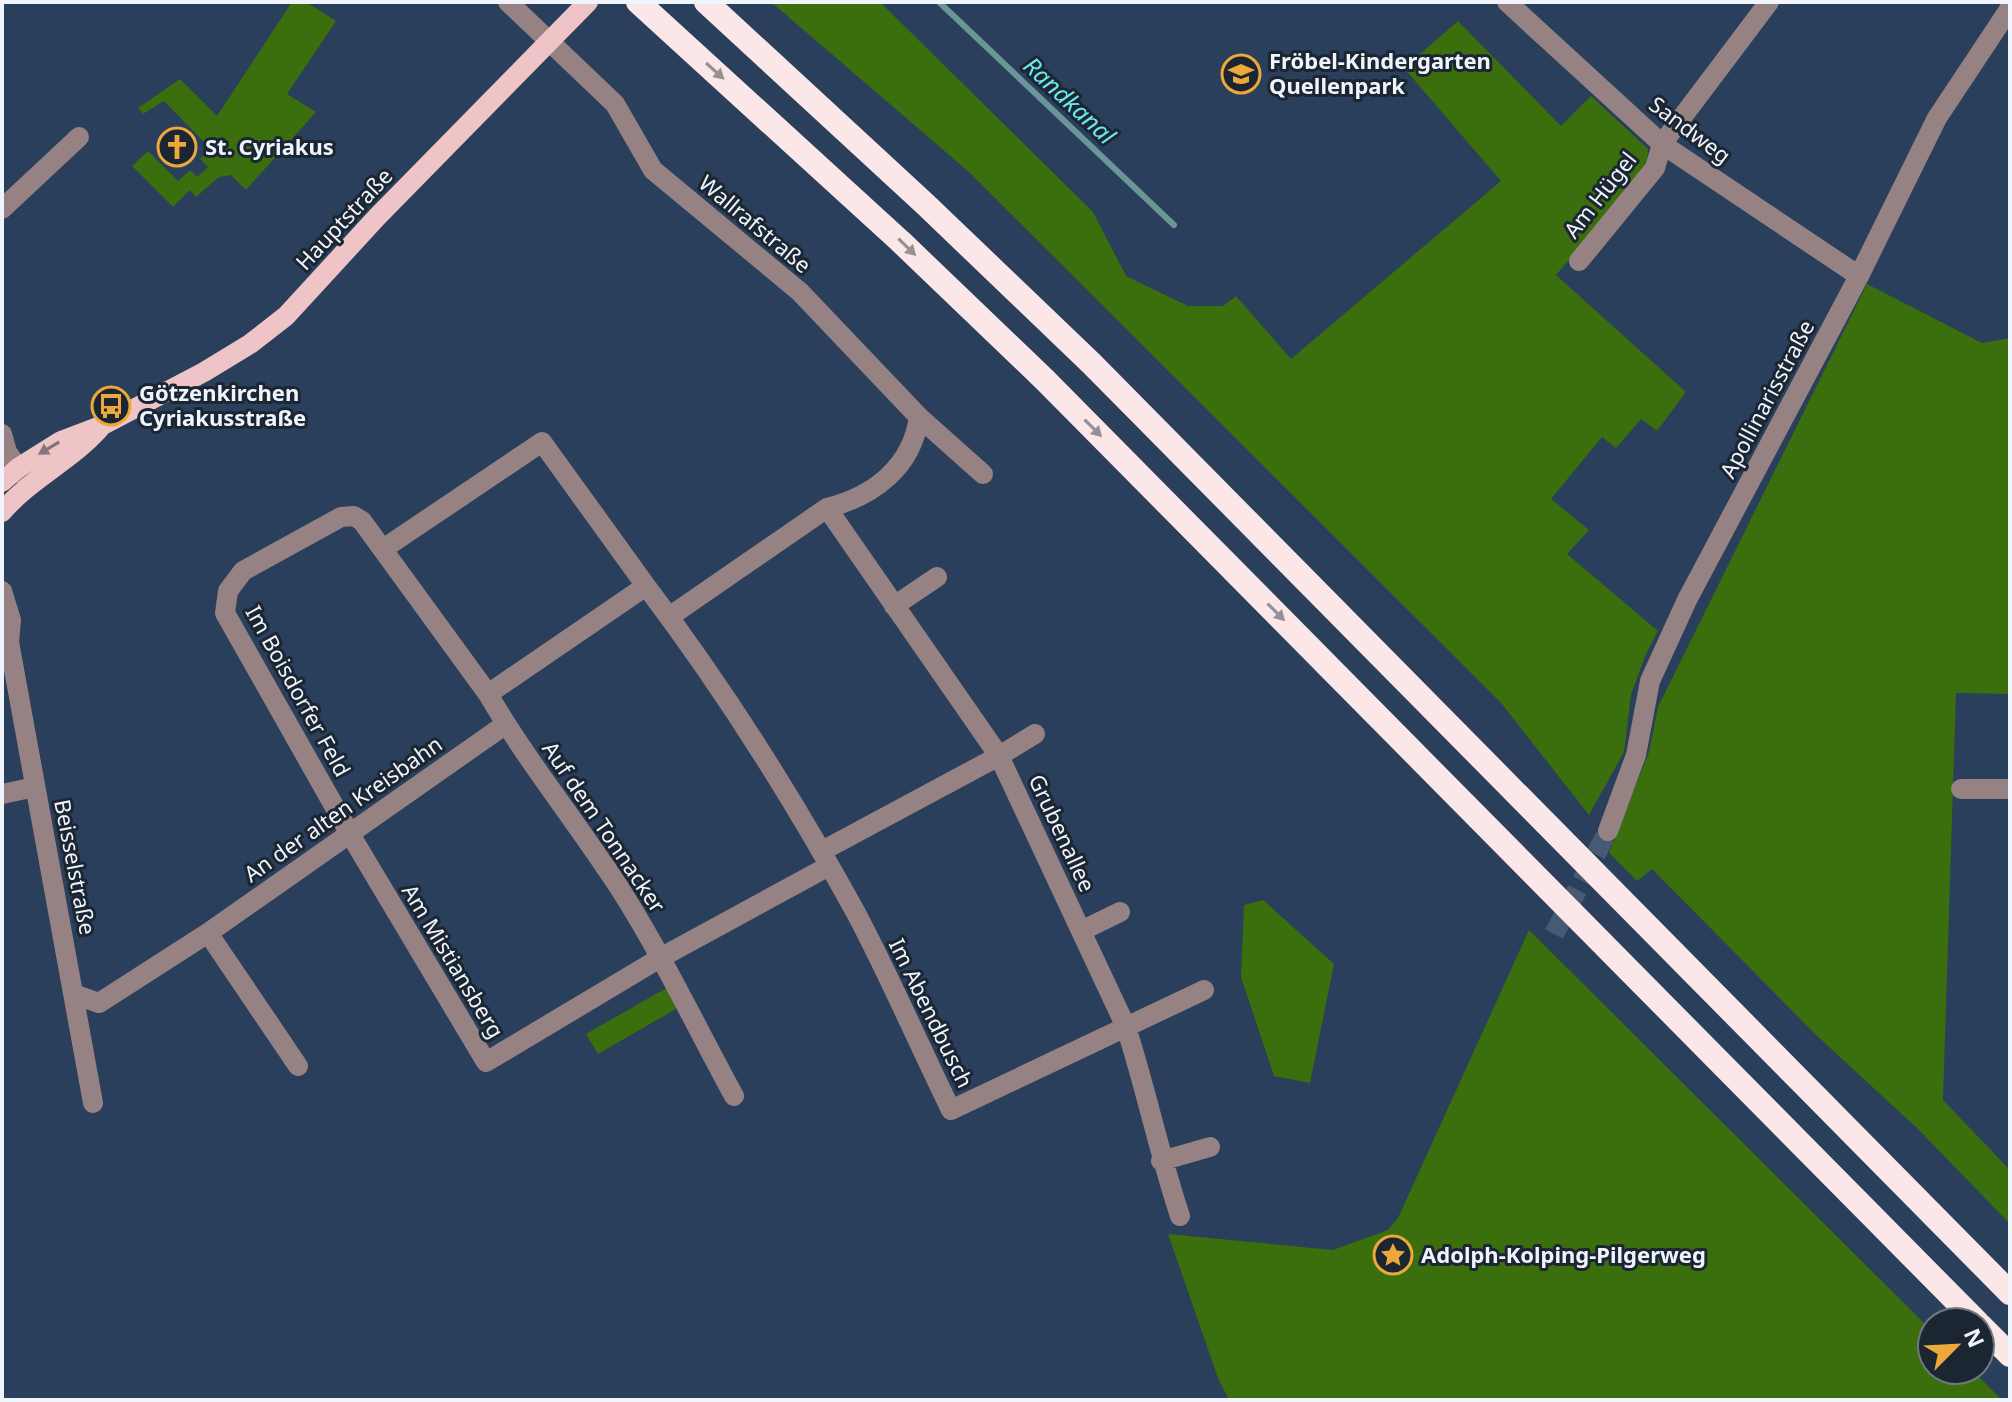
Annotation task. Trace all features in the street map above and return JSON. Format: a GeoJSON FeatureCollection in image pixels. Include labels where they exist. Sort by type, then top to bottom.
{"type":"FeatureCollection","features":[{"type":"Feature","properties":{"kind":"highway"},"geometry":{"type":"LineString","coordinates":[[638,2],[890,230],[1045,380],[1962,1306]]}},
{"type":"Feature","properties":{"kind":"highway"},"geometry":{"type":"LineString","coordinates":[[706,2],[925,204],[1103,375],[2010,1293]]}},
{"type":"Feature","properties":{"kind":"highway"},"geometry":{"type":"LineString","coordinates":[[1996,1341],[2010,1355]]}},
{"type":"Feature","properties":{"kind":"main road","name":"Hauptstraße"},"geometry":{"type":"LineString","coordinates":[[2,482],[24,476],[80,450],[103,425],[204,372],[250,344],[286,316],[377,217],[588,2]]}},
{"type":"Feature","properties":{"kind":"main road","name":"Hauptstraße"},"geometry":{"type":"LineString","coordinates":[[2,512],[24,476]]}},
{"type":"Feature","properties":{"kind":"street","name":"Wallrafstraße"},"geometry":{"type":"LineString","coordinates":[[508,2],[615,104],[653,170],[800,292],[919,417],[983,474]]}},
{"type":"Feature","properties":{"kind":"street","name":"Sandweg"},"geometry":{"type":"LineString","coordinates":[[1507,2],[1662,144],[1859,276]]}},
{"type":"Feature","properties":{"kind":"street","name":"Am Hügel"},"geometry":{"type":"LineString","coordinates":[[1579,261],[1655,168],[1662,144],[1769,2]]}},
{"type":"Feature","properties":{"kind":"street","name":"Apollinarisstraße"},"geometry":{"type":"LineString","coordinates":[[1608,831],[1636,755],[1650,681],[1680,613],[1859,276],[1937,118],[2010,8]]}},
{"type":"Feature","properties":{"kind":"street"},"geometry":{"type":"LineString","coordinates":[[2,209],[79,137]]}},
{"type":"Feature","properties":{"kind":"street"},"geometry":{"type":"LineString","coordinates":[[383,549],[542,442],[669,617],[827,508],[854,501],[882,482],[903,461],[916,437],[919,417]]}},
{"type":"Feature","properties":{"kind":"street"},"geometry":{"type":"LineString","coordinates":[[2,434],[7,452],[24,476]]}},
{"type":"Feature","properties":{"kind":"street","name":"Grubenallee"},"geometry":{"type":"LineString","coordinates":[[827,508],[999,756],[1126,1027],[1161,1161],[1180,1216]]}},
{"type":"Feature","properties":{"kind":"street","name":"Im Boisdorfer Feld"},"geometry":{"type":"LineString","coordinates":[[350,834],[225,613],[228,591],[243,571],[341,517],[354,516],[362,521],[383,549],[488,694],[506,724]]}},
{"type":"Feature","properties":{"kind":"street"},"geometry":{"type":"LineString","coordinates":[[894,606],[937,577]]}},
{"type":"Feature","properties":{"kind":"street"},"geometry":{"type":"LineString","coordinates":[[488,694],[646,586]]}},
{"type":"Feature","properties":{"kind":"street","name":"Beisselstraße"},"geometry":{"type":"LineString","coordinates":[[2,591],[11,620],[6,635],[76,995],[93,1103]]}},
{"type":"Feature","properties":{"kind":"street","name":"Im Abendbusch"},"geometry":{"type":"LineString","coordinates":[[669,617],[783,786],[825,859],[857,916],[951,1110],[1126,1027]]}},
{"type":"Feature","properties":{"kind":"street","name":"An der alten Kreisbahn"},"geometry":{"type":"LineString","coordinates":[[76,995],[99,1003],[208,933],[506,724]]}},
{"type":"Feature","properties":{"kind":"street","name":"Auf dem Tonnacker"},"geometry":{"type":"LineString","coordinates":[[506,724],[622,892],[734,1096]]}},
{"type":"Feature","properties":{"kind":"street"},"geometry":{"type":"LineString","coordinates":[[660,958],[1035,734]]}},
{"type":"Feature","properties":{"kind":"street"},"geometry":{"type":"LineString","coordinates":[[2,794],[35,787]]}},
{"type":"Feature","properties":{"kind":"street"},"geometry":{"type":"LineString","coordinates":[[1961,789],[2010,789]]}},
{"type":"Feature","properties":{"kind":"street","name":"Am Mistiansberg"},"geometry":{"type":"LineString","coordinates":[[350,834],[486,1062],[660,958]]}},
{"type":"Feature","properties":{"kind":"street"},"geometry":{"type":"LineString","coordinates":[[1081,931],[1120,912]]}},
{"type":"Feature","properties":{"kind":"street"},"geometry":{"type":"LineString","coordinates":[[208,933],[298,1066]]}},
{"type":"Feature","properties":{"kind":"street"},"geometry":{"type":"LineString","coordinates":[[1126,1027],[1204,990]]}},
{"type":"Feature","properties":{"kind":"street"},"geometry":{"type":"LineString","coordinates":[[1161,1161],[1210,1147]]}},
{"type":"Feature","properties":{"kind":"green space"},"geometry":{"type":"Polygon","coordinates":[[[292,2],[306,2],[336,21],[287,94],[316,112],[246,190],[231,175],[219,177],[196,197],[190,190],[173,207],[132,166],[148,151],[178,181],[190,170],[197,177],[208,167],[200,159],[211,149],[164,101],[143,114],[138,108],[180,79],[217,116],[292,2]]]}},
{"type":"Feature","properties":{"kind":"green space"},"geometry":{"type":"Polygon","coordinates":[[[771,2],[880,2],[1093,212],[1126,276],[1188,306],[1223,306],[1236,296],[1291,359],[1501,181],[1404,68],[1458,21],[1561,126],[1591,96],[1648,149],[1647,169],[1556,275],[1686,392],[1657,431],[1641,419],[1616,448],[1602,437],[1551,499],[1589,530],[1567,554],[1658,631],[1631,695],[1624,752],[1589,815],[1501,703],[969,172],[771,2]]]}},
{"type":"Feature","properties":{"kind":"green space"},"geometry":{"type":"Polygon","coordinates":[[[1867,284],[1982,343],[2010,338],[2010,694],[1956,693],[1943,1100],[2010,1170],[2010,1224],[1918,1129],[1816,1035],[1652,869],[1637,881],[1609,853],[1649,752],[1658,707],[1867,284]]]}},
{"type":"Feature","properties":{"kind":"green space"},"geometry":{"type":"Polygon","coordinates":[[[1263,900],[1334,964],[1310,1083],[1274,1076],[1241,977],[1244,905],[1263,900]]]}},
{"type":"Feature","properties":{"kind":"green space"},"geometry":{"type":"Polygon","coordinates":[[[1529,930],[1916,1315],[1916,1386],[1988,1386],[2002,1400],[1229,1400],[1218,1378],[1168,1234],[1333,1250],[1388,1230],[1398,1218],[1529,930]]]}},
{"type":"Feature","properties":{"kind":"green space"},"geometry":{"type":"Polygon","coordinates":[[[670,986],[681,1006],[598,1054],[586,1034],[670,986]]]}},
{"type":"Feature","properties":{"kind":"waterway","name":"Randkanal"},"geometry":{"type":"LineString","coordinates":[[939,2],[1174,225]]}},
{"type":"Feature","properties":{"kind":"tunnel"},"geometry":{"type":"LineString","coordinates":[[1554,934],[1608,831]]}},
{"type":"Feature","properties":{"kind":"place","name":"Fröbel-Kindergarten Quellenpark"},"geometry":{"type":"Point","coordinates":[1241,74]}},
{"type":"Feature","properties":{"kind":"place","name":"St. Cyriakus"},"geometry":{"type":"Point","coordinates":[177,147]}},
{"type":"Feature","properties":{"kind":"place","name":"Götzenkirchen Cyriakusstraße"},"geometry":{"type":"Point","coordinates":[111,406]}},
{"type":"Feature","properties":{"kind":"place","name":"Adolph-Kolping-Pilgerweg"},"geometry":{"type":"Point","coordinates":[1393,1255]}}]}
